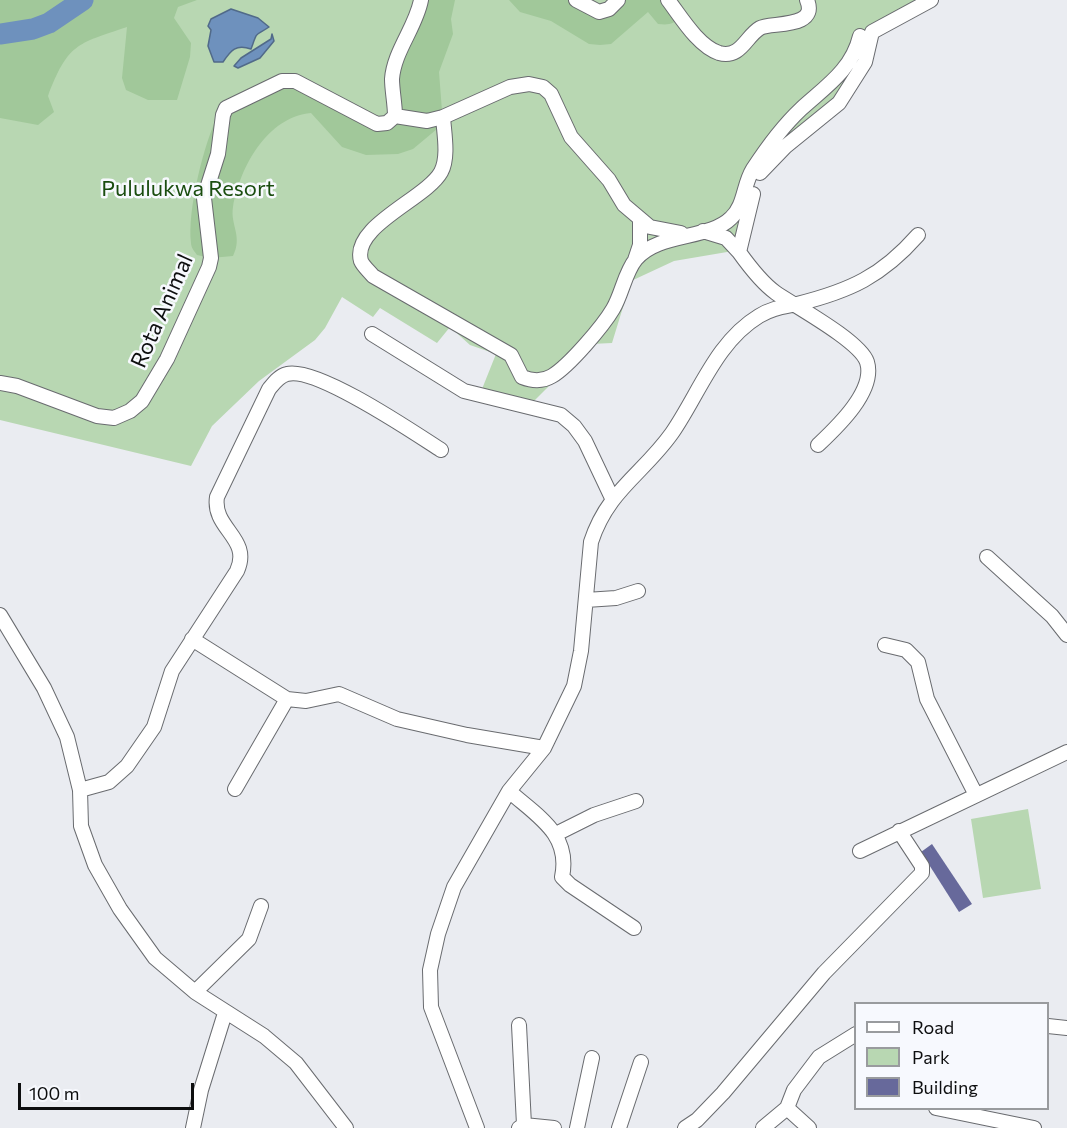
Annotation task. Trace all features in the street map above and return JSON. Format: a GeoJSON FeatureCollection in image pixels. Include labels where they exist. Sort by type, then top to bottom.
{"type":"FeatureCollection","features":[{"type":"Feature","properties":{"kind":"street"},"geometry":{"type":"LineString","coordinates":[[421,0],[410,34],[397,59],[392,79],[395,116],[427,121],[443,117],[510,87],[529,84],[543,87],[551,94],[560,117],[577,145],[609,180],[624,205],[640,221],[659,231],[680,233],[702,231],[726,238],[776,293],[797,304],[860,351],[867,362],[867,373],[859,398],[843,421],[818,446]]}},
{"type":"Feature","properties":{"kind":"street"},"geometry":{"type":"LineString","coordinates":[[576,0],[599,12],[609,9],[618,0]]}},
{"type":"Feature","properties":{"kind":"street"},"geometry":{"type":"LineString","coordinates":[[668,0],[688,27],[708,46],[720,53],[731,53],[741,49],[755,31],[763,26],[784,26],[797,21],[806,14],[809,5],[807,0]]}},
{"type":"Feature","properties":{"kind":"street"},"geometry":{"type":"LineString","coordinates":[[739,252],[753,190],[761,172],[786,146],[839,103],[865,62],[872,32],[931,0]]}},
{"type":"Feature","properties":{"kind":"street"},"geometry":{"type":"LineString","coordinates":[[635,260],[646,250],[669,240],[718,227],[731,218],[741,204],[753,169],[800,110],[842,73],[857,49],[860,36]]}},
{"type":"Feature","properties":{"kind":"street","name":"Rota Animal"},"geometry":{"type":"LineString","coordinates":[[0,383],[16,386],[97,416],[114,418],[130,411],[142,401],[167,359],[209,267],[211,258],[204,198],[218,154],[226,108],[282,81],[295,81],[377,124],[387,123],[395,116]]}},
{"type":"Feature","properties":{"kind":"street"},"geometry":{"type":"LineString","coordinates":[[443,117],[445,147],[442,169],[431,186],[393,212],[368,234],[361,251],[362,262],[373,276],[511,355],[522,376],[534,381],[552,376],[595,334],[614,308],[635,260],[640,245],[640,221]]}},
{"type":"Feature","properties":{"kind":"street"},"geometry":{"type":"LineString","coordinates":[[477,1128],[431,1007],[430,970],[438,934],[454,887],[509,791],[544,747],[574,686],[586,600],[591,542],[612,498],[672,433],[709,370],[737,334],[757,317],[775,307],[797,304],[868,279],[896,261],[918,235]]}},
{"type":"Feature","properties":{"kind":"street"},"geometry":{"type":"LineString","coordinates":[[372,334],[464,391],[561,416],[574,426],[585,441],[612,498]]}},
{"type":"Feature","properties":{"kind":"street"},"geometry":{"type":"LineString","coordinates":[[80,790],[109,782],[127,766],[154,727],[172,671],[242,560],[241,548],[216,508],[218,497],[269,389],[277,380],[286,374],[297,374],[346,392],[441,450]]}},
{"type":"Feature","properties":{"kind":"street"},"geometry":{"type":"LineString","coordinates":[[987,557],[1052,616],[1067,635]]}},
{"type":"Feature","properties":{"kind":"street"},"geometry":{"type":"LineString","coordinates":[[586,600],[616,598],[639,591]]}},
{"type":"Feature","properties":{"kind":"street"},"geometry":{"type":"LineString","coordinates":[[0,615],[44,688],[67,737],[80,790],[81,826],[95,865],[115,900],[155,958],[195,992],[264,1036],[296,1063],[346,1128]]}},
{"type":"Feature","properties":{"kind":"street"},"geometry":{"type":"LineString","coordinates":[[192,639],[287,699],[306,701],[339,694],[397,719],[467,735],[544,747]]}},
{"type":"Feature","properties":{"kind":"street"},"geometry":{"type":"LineString","coordinates":[[885,645],[906,650],[918,662],[927,699],[976,795]]}},
{"type":"Feature","properties":{"kind":"street"},"geometry":{"type":"LineString","coordinates":[[235,789],[287,699]]}},
{"type":"Feature","properties":{"kind":"street"},"geometry":{"type":"LineString","coordinates":[[860,851],[1067,753]]}},
{"type":"Feature","properties":{"kind":"street"},"geometry":{"type":"LineString","coordinates":[[509,791],[556,834],[565,852],[562,877],[570,885],[634,928]]}},
{"type":"Feature","properties":{"kind":"street"},"geometry":{"type":"LineString","coordinates":[[556,834],[594,815],[636,801]]}},
{"type":"Feature","properties":{"kind":"street"},"geometry":{"type":"LineString","coordinates":[[685,1128],[697,1120],[723,1093],[824,973],[922,873],[922,866],[899,831]]}},
{"type":"Feature","properties":{"kind":"street"},"geometry":{"type":"LineString","coordinates":[[195,992],[249,939],[261,906]]}},
{"type":"Feature","properties":{"kind":"street"},"geometry":{"type":"LineString","coordinates":[[193,1128],[201,1090],[225,1013]]}},
{"type":"Feature","properties":{"kind":"street"},"geometry":{"type":"LineString","coordinates":[[519,1025],[521,1126],[554,1128]]}},
{"type":"Feature","properties":{"kind":"street"},"geometry":{"type":"LineString","coordinates":[[1049,1026],[1067,1028]]}},
{"type":"Feature","properties":{"kind":"street"},"geometry":{"type":"LineString","coordinates":[[763,1128],[787,1108],[794,1090],[819,1057],[854,1035]]}},
{"type":"Feature","properties":{"kind":"street"},"geometry":{"type":"LineString","coordinates":[[578,1128],[592,1058]]}},
{"type":"Feature","properties":{"kind":"street"},"geometry":{"type":"LineString","coordinates":[[619,1128],[641,1062]]}},
{"type":"Feature","properties":{"kind":"street"},"geometry":{"type":"LineString","coordinates":[[787,1108],[809,1128]]}},
{"type":"Feature","properties":{"kind":"street"},"geometry":{"type":"LineString","coordinates":[[946,1110],[1034,1128]]}},
{"type":"Feature","properties":{"kind":"green space","name":"Pululukwa Resort"},"geometry":{"type":"Polygon","coordinates":[[[0,0],[925,0],[869,31],[860,62],[834,99],[758,169],[733,251],[674,261],[631,281],[612,343],[591,344],[534,401],[482,389],[496,354],[470,345],[450,327],[437,343],[380,308],[373,317],[342,297],[325,328],[315,340],[259,381],[212,426],[191,466],[0,420],[0,0]]]}},
{"type":"Feature","properties":{"kind":"green space"},"geometry":{"type":"Polygon","coordinates":[[[0,0],[197,0],[178,7],[174,18],[191,43],[190,57],[177,100],[148,100],[126,90],[122,78],[127,27],[85,43],[68,56],[48,96],[54,112],[38,125],[0,118],[0,0]]]}},
{"type":"Feature","properties":{"kind":"green space"},"geometry":{"type":"Polygon","coordinates":[[[421,0],[455,0],[451,19],[453,34],[439,72],[443,124],[413,149],[398,154],[366,155],[342,147],[311,113],[281,124],[258,146],[242,176],[233,207],[237,242],[233,256],[211,258],[197,255],[192,248],[190,229],[194,195],[208,141],[219,113],[282,81],[364,118],[395,116],[392,79],[421,0]]]}},
{"type":"Feature","properties":{"kind":"green space"},"geometry":{"type":"Polygon","coordinates":[[[509,0],[576,0],[588,8],[618,0],[668,0],[680,16],[670,24],[658,24],[648,12],[611,44],[589,44],[551,21],[520,12],[509,0]]]}},
{"type":"Feature","properties":{"kind":"green space"},"geometry":{"type":"Polygon","coordinates":[[[1028,809],[1041,889],[983,898],[971,819],[1028,809]]]}},
{"type":"Feature","properties":{"kind":"water"},"geometry":{"type":"Polygon","coordinates":[[[231,9],[258,18],[269,27],[257,35],[251,49],[238,48],[231,51],[223,62],[214,62],[208,46],[211,30],[208,26],[211,19],[231,9]]]}},
{"type":"Feature","properties":{"kind":"water"},"geometry":{"type":"Polygon","coordinates":[[[272,34],[274,41],[260,58],[238,68],[234,66],[241,58],[271,39],[272,34]]]}},
{"type":"Feature","properties":{"kind":"building"},"geometry":{"type":"Polygon","coordinates":[[[932,844],[972,904],[959,912],[921,852],[932,844]]]}},
{"type":"Feature","properties":{"kind":"waterway"},"geometry":{"type":"LineString","coordinates":[[0,34],[33,29],[49,23],[83,0]]}}]}
